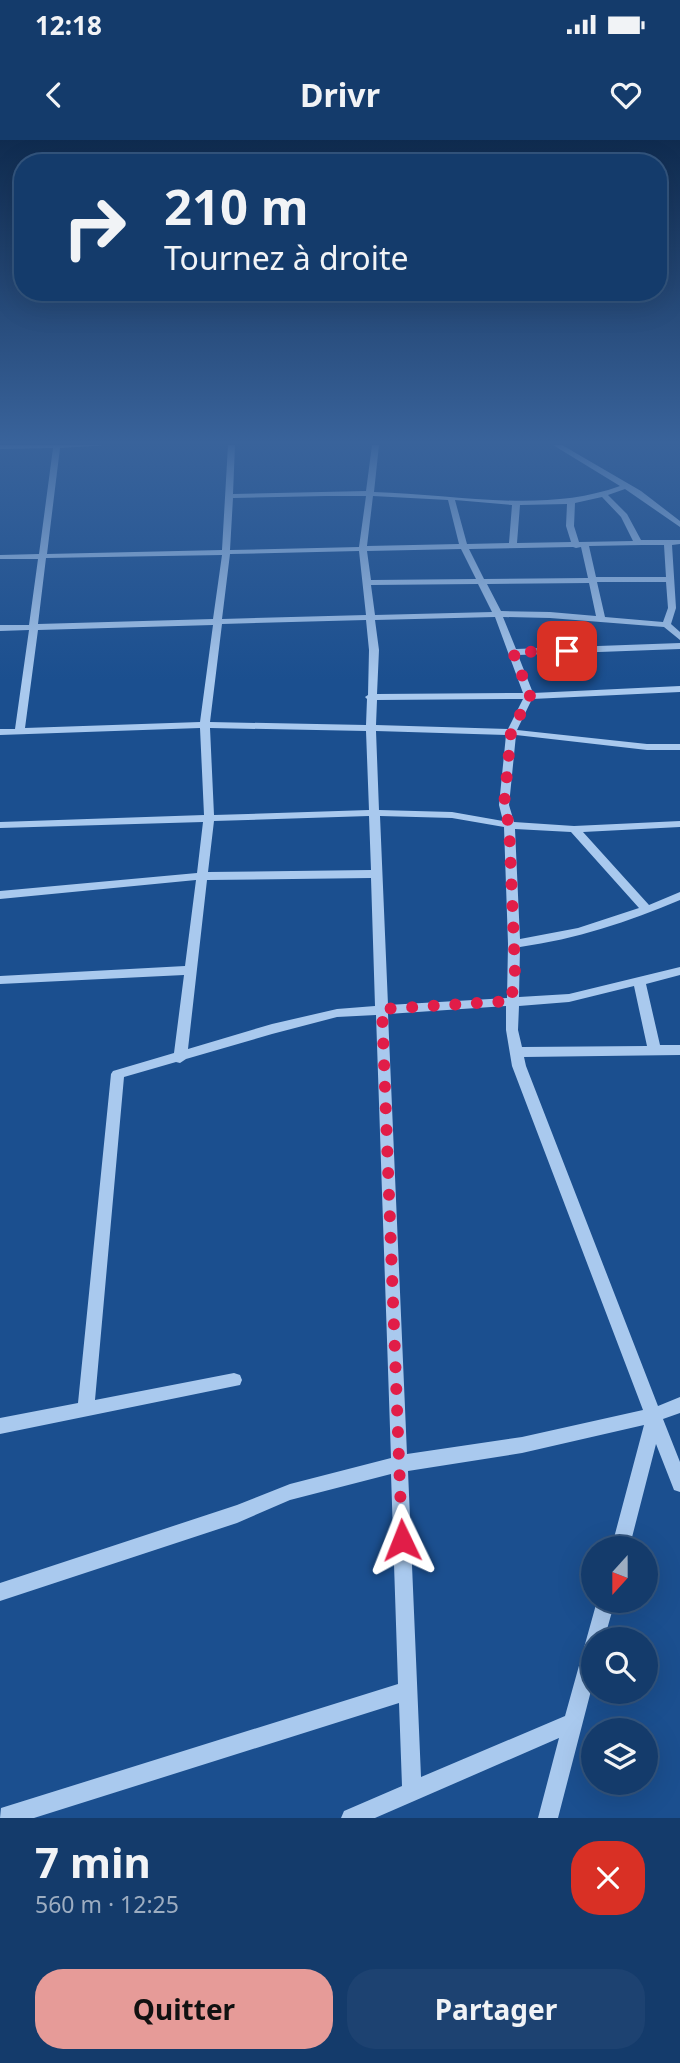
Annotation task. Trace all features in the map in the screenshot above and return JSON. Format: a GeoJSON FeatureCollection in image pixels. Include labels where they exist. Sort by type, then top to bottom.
{"type":"FeatureCollection","features":[{"type":"Feature","properties":{"kind":"street"},"geometry":{"type":"LineString","coordinates":[[20,730],[47,523]]}},
{"type":"Feature","properties":{"kind":"street"},"geometry":{"type":"LineString","coordinates":[[180,1058],[209,817],[205,724],[226,552],[227,523]]}},
{"type":"Feature","properties":{"kind":"street"},"geometry":{"type":"LineString","coordinates":[[366,523],[363,549],[374,668],[370,697],[371,728],[412,1792]]}},
{"type":"Feature","properties":{"kind":"street"},"geometry":{"type":"LineString","coordinates":[[457,523],[463,546],[498,614],[530,696],[511,732],[504,805],[509,825],[515,974],[511,1001],[516,1052],[542,1130],[680,1484]]}},
{"type":"Feature","properties":{"kind":"street"},"geometry":{"type":"LineString","coordinates":[[513,546],[515,523]]}},
{"type":"Feature","properties":{"kind":"street"},"geometry":{"type":"LineString","coordinates":[[570,523],[591,579],[601,620]]}},
{"type":"Feature","properties":{"kind":"street"},"geometry":{"type":"LineString","coordinates":[[628,523],[639,544]]}},
{"type":"Feature","properties":{"kind":"street"},"geometry":{"type":"LineString","coordinates":[[0,557],[680,542]]}},
{"type":"Feature","properties":{"kind":"street"},"geometry":{"type":"LineString","coordinates":[[666,625],[676,608],[670,579],[668,543]]}},
{"type":"Feature","properties":{"kind":"street"},"geometry":{"type":"LineString","coordinates":[[366,583],[670,579]]}},
{"type":"Feature","properties":{"kind":"street"},"geometry":{"type":"LineString","coordinates":[[0,628],[498,614],[550,615],[666,625],[680,637]]}},
{"type":"Feature","properties":{"kind":"street"},"geometry":{"type":"LineString","coordinates":[[513,652],[680,646]]}},
{"type":"Feature","properties":{"kind":"street"},"geometry":{"type":"LineString","coordinates":[[370,697],[530,696],[680,689]]}},
{"type":"Feature","properties":{"kind":"street"},"geometry":{"type":"LineString","coordinates":[[0,732],[205,724],[511,732],[647,747],[680,747]]}},
{"type":"Feature","properties":{"kind":"street"},"geometry":{"type":"LineString","coordinates":[[0,825],[374,813],[452,815],[509,825],[574,829],[680,824]]}},
{"type":"Feature","properties":{"kind":"street"},"geometry":{"type":"LineString","coordinates":[[574,829],[647,910]]}},
{"type":"Feature","properties":{"kind":"street"},"geometry":{"type":"LineString","coordinates":[[0,895],[202,876],[376,874]]}},
{"type":"Feature","properties":{"kind":"street"},"geometry":{"type":"LineString","coordinates":[[514,944],[556,939],[600,928],[680,896]]}},
{"type":"Feature","properties":{"kind":"street"},"geometry":{"type":"LineString","coordinates":[[0,980],[191,970]]}},
{"type":"Feature","properties":{"kind":"street"},"geometry":{"type":"LineString","coordinates":[[86,1409],[118,1074],[337,1013],[569,998],[680,971]]}},
{"type":"Feature","properties":{"kind":"street"},"geometry":{"type":"LineString","coordinates":[[639,980],[654,1048]]}},
{"type":"Feature","properties":{"kind":"street"},"geometry":{"type":"LineString","coordinates":[[516,1052],[654,1048],[680,1050]]}},
{"type":"Feature","properties":{"kind":"street"},"geometry":{"type":"LineString","coordinates":[[0,1426],[234,1380]]}},
{"type":"Feature","properties":{"kind":"street"},"geometry":{"type":"LineString","coordinates":[[0,1592],[237,1514],[290,1492],[399,1464],[522,1445],[655,1415],[680,1405]]}},
{"type":"Feature","properties":{"kind":"street"},"geometry":{"type":"LineString","coordinates":[[623,1536],[655,1415]]}},
{"type":"Feature","properties":{"kind":"street"},"geometry":{"type":"LineString","coordinates":[[1,1818],[408,1691]]}},
{"type":"Feature","properties":{"kind":"street"},"geometry":{"type":"LineString","coordinates":[[548,1818],[581,1694]]}},
{"type":"Feature","properties":{"kind":"street"},"geometry":{"type":"LineString","coordinates":[[351,1818],[574,1721]]}},
{"type":"Feature","properties":{"kind":"route"},"geometry":{"type":"LineString","coordinates":[[402,1540],[382,1009],[511,1001],[515,974],[514,944],[509,825],[504,805],[511,732],[530,696],[513,652],[567,651]]}}]}
